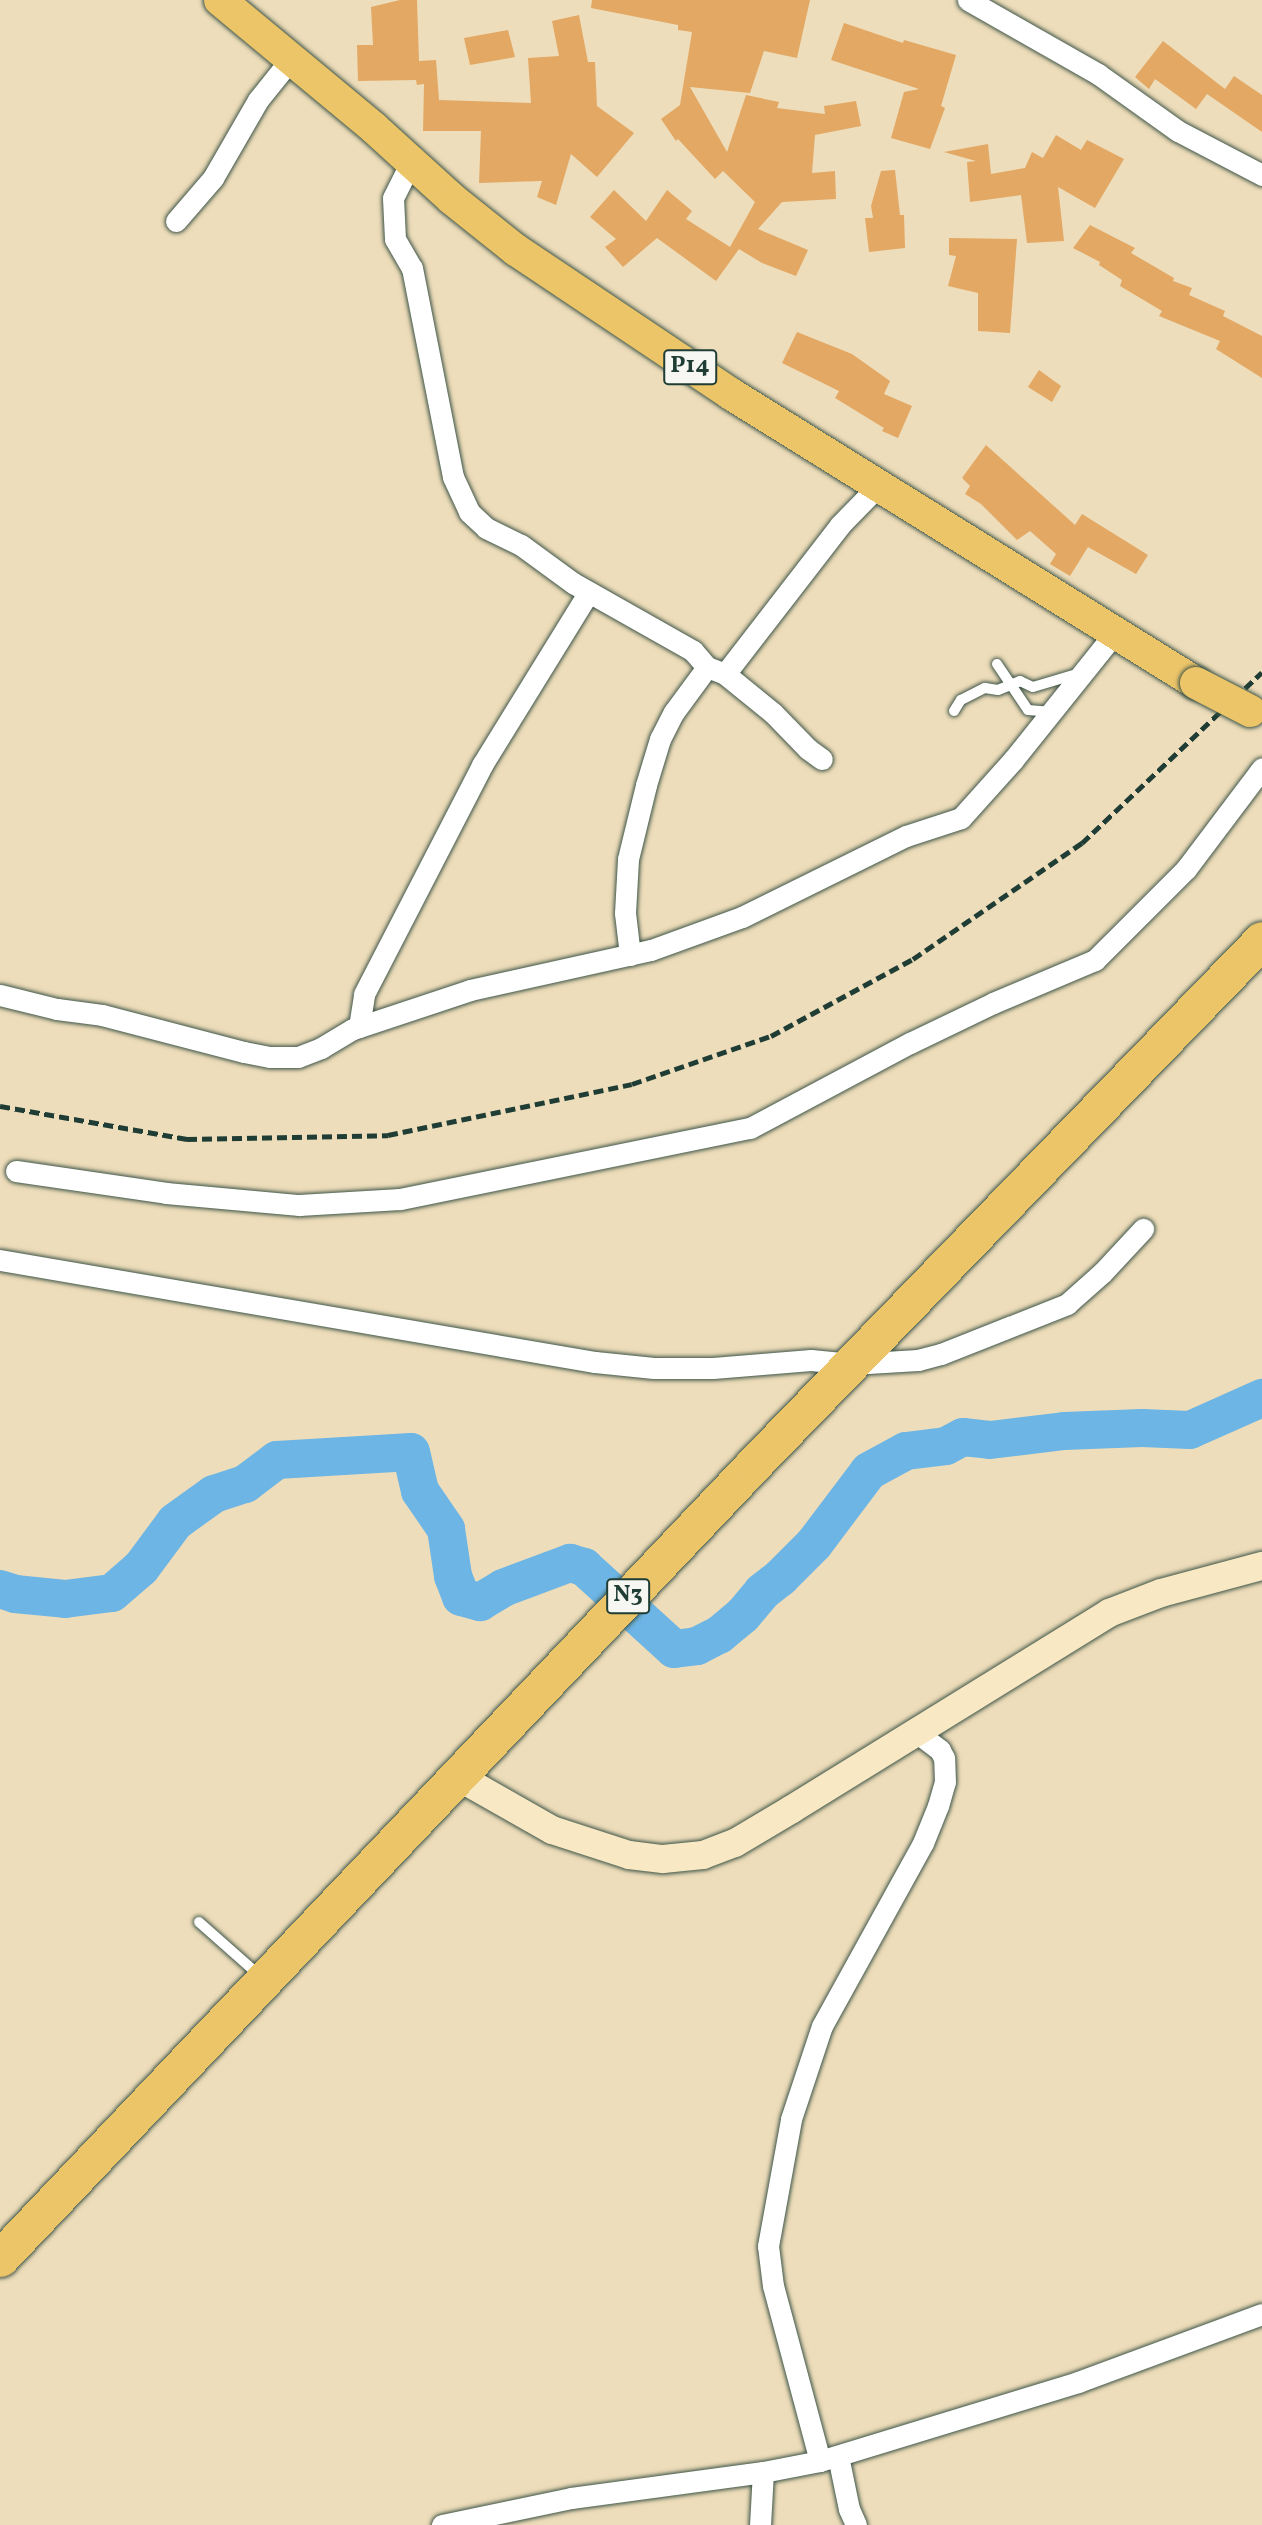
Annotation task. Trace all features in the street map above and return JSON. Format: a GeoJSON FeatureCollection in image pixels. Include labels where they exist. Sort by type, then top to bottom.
{"type":"FeatureCollection","features":[{"type":"Feature","properties":{"kind":"highway","name":"N3"},"geometry":{"type":"LineString","coordinates":[[0,2258],[851,1364],[1262,940]]}},
{"type":"Feature","properties":{"kind":"main road","name":"P14"},"geometry":{"type":"LineString","coordinates":[[220,0],[452,199],[535,262],[719,387],[1114,634],[1256,715]]}},
{"type":"Feature","properties":{"kind":"main road"},"geometry":{"type":"LineString","coordinates":[[457,1776],[552,1829],[629,1855],[663,1859],[703,1855],[735,1843],[1109,1613],[1161,1593],[1262,1566]]}},
{"type":"Feature","properties":{"kind":"street"},"geometry":{"type":"LineString","coordinates":[[968,0],[1098,74],[1178,131],[1262,175]]}},
{"type":"Feature","properties":{"kind":"street"},"geometry":{"type":"LineString","coordinates":[[176,221],[213,178],[258,100],[291,59]]}},
{"type":"Feature","properties":{"kind":"street"},"geometry":{"type":"LineString","coordinates":[[411,162],[393,198],[396,239],[411,268],[453,477],[469,512],[486,528],[521,545],[589,592],[694,651],[822,759]]}},
{"type":"Feature","properties":{"kind":"street"},"geometry":{"type":"LineString","coordinates":[[631,955],[625,913],[628,859],[660,738],[674,712],[716,670],[840,525],[878,486]]}},
{"type":"Feature","properties":{"kind":"street"},"geometry":{"type":"LineString","coordinates":[[359,1027],[364,995],[482,765],[589,592]]}},
{"type":"Feature","properties":{"kind":"street"},"geometry":{"type":"LineString","coordinates":[[0,995],[57,1009],[102,1015],[270,1056],[298,1057],[359,1027],[470,990],[631,955],[711,930],[918,831],[961,818],[1052,712],[1114,634]]}},
{"type":"Feature","properties":{"kind":"street"},"geometry":{"type":"LineString","coordinates":[[16,1171],[166,1194],[299,1205],[400,1199],[750,1128],[946,1026],[1095,960],[1186,869],[1246,794],[1262,768]]}},
{"type":"Feature","properties":{"kind":"street"},"geometry":{"type":"LineString","coordinates":[[0,1260],[595,1362],[654,1368],[713,1368],[811,1360],[851,1364],[918,1360],[941,1354],[1056,1309],[1080,1296],[1143,1229]]}},
{"type":"Feature","properties":{"kind":"street"},"geometry":{"type":"LineString","coordinates":[[856,2525],[829,2458],[773,2286],[768,2246],[791,2119],[822,2026],[923,1843],[945,1782],[944,1758],[940,1750],[915,1731]]}},
{"type":"Feature","properties":{"kind":"street"},"geometry":{"type":"LineString","coordinates":[[442,2525],[571,2498],[762,2472],[829,2458],[1078,2382],[1262,2315]]}},
{"type":"Feature","properties":{"kind":"street"},"geometry":{"type":"LineString","coordinates":[[760,2525],[762,2472]]}},
{"type":"Feature","properties":{"kind":"lane"},"geometry":{"type":"LineString","coordinates":[[997,664],[1028,710],[1052,712]]}},
{"type":"Feature","properties":{"kind":"lane"},"geometry":{"type":"LineString","coordinates":[[954,711],[961,700],[985,688],[998,690],[1020,681],[1033,687],[1062,676],[1083,673]]}},
{"type":"Feature","properties":{"kind":"lane"},"geometry":{"type":"LineString","coordinates":[[199,1922],[265,1980]]}},
{"type":"Feature","properties":{"kind":"building"},"geometry":{"type":"Polygon","coordinates":[[[400,0],[417,0],[419,61],[436,60],[439,100],[531,103],[528,58],[559,56],[552,21],[579,15],[588,62],[595,62],[597,106],[634,133],[597,177],[571,154],[556,205],[537,197],[542,181],[479,183],[481,131],[423,131],[424,84],[417,85],[416,80],[358,81],[357,45],[373,45],[371,7],[400,0]]]}},
{"type":"Feature","properties":{"kind":"building"},"geometry":{"type":"Polygon","coordinates":[[[592,0],[810,0],[797,58],[764,51],[750,93],[690,87],[727,152],[746,95],[779,102],[777,108],[825,114],[824,106],[856,101],[861,126],[815,135],[812,173],[835,171],[836,199],[782,202],[758,229],[808,250],[796,276],[762,263],[739,249],[716,281],[657,238],[623,267],[605,247],[616,239],[590,217],[614,190],[646,221],[667,190],[692,211],[686,219],[730,247],[755,202],[723,171],[715,179],[678,139],[676,141],[661,119],[680,105],[692,32],[678,30],[678,25],[591,8],[592,0]]]}},
{"type":"Feature","properties":{"kind":"building"},"geometry":{"type":"Polygon","coordinates":[[[844,23],[903,43],[904,40],[956,55],[941,106],[945,108],[930,149],[891,138],[904,92],[919,89],[831,60],[844,23]]]}},
{"type":"Feature","properties":{"kind":"building"},"geometry":{"type":"Polygon","coordinates":[[[508,30],[515,57],[470,65],[464,38],[508,30]]]}},
{"type":"Feature","properties":{"kind":"building"},"geometry":{"type":"Polygon","coordinates":[[[1163,41],[1225,89],[1234,76],[1262,95],[1262,132],[1207,94],[1196,109],[1155,79],[1149,89],[1135,77],[1163,41]]]}},
{"type":"Feature","properties":{"kind":"building"},"geometry":{"type":"Polygon","coordinates":[[[1056,135],[1081,150],[1087,140],[1124,159],[1095,208],[1058,187],[1064,241],[1027,243],[1021,195],[970,202],[967,162],[976,161],[944,152],[988,144],[991,174],[1025,168],[1032,152],[1043,158],[1056,135]]]}},
{"type":"Feature","properties":{"kind":"building"},"geometry":{"type":"Polygon","coordinates":[[[895,170],[900,215],[904,215],[905,248],[869,252],[865,218],[873,218],[871,206],[881,171],[895,170]]]}},
{"type":"Feature","properties":{"kind":"building"},"geometry":{"type":"Polygon","coordinates":[[[1090,225],[1135,248],[1131,253],[1174,278],[1173,281],[1192,288],[1189,295],[1225,311],[1223,316],[1262,336],[1262,378],[1216,349],[1220,341],[1159,316],[1162,311],[1120,286],[1122,280],[1099,265],[1100,262],[1073,248],[1090,225]]]}},
{"type":"Feature","properties":{"kind":"building"},"geometry":{"type":"Polygon","coordinates":[[[949,238],[1017,239],[1010,333],[978,331],[978,293],[948,286],[956,256],[949,255],[949,238]]]}},
{"type":"Feature","properties":{"kind":"building"},"geometry":{"type":"Polygon","coordinates":[[[797,332],[852,354],[890,381],[884,394],[912,406],[898,438],[882,431],[884,428],[835,398],[839,391],[782,363],[797,332]]]}},
{"type":"Feature","properties":{"kind":"building"},"geometry":{"type":"Polygon","coordinates":[[[1039,370],[1061,386],[1052,402],[1028,387],[1039,370]]]}},
{"type":"Feature","properties":{"kind":"building"},"geometry":{"type":"Polygon","coordinates":[[[986,445],[1075,525],[1082,514],[1148,555],[1136,574],[1088,547],[1070,576],[1050,564],[1056,554],[1030,531],[1017,540],[981,504],[965,494],[970,486],[962,478],[986,445]]]}},
{"type":"Feature","properties":{"kind":"waterway"},"geometry":{"type":"LineString","coordinates":[[0,1589],[15,1594],[65,1599],[112,1593],[141,1568],[175,1522],[214,1494],[245,1484],[277,1460],[411,1452],[420,1491],[446,1529],[453,1576],[461,1597],[480,1602],[503,1588],[570,1563],[584,1567],[674,1649],[697,1646],[719,1635],[743,1615],[762,1592],[814,1544],[869,1471],[906,1451],[946,1446],[963,1437],[990,1440],[1064,1431],[1142,1428],[1190,1430],[1262,1398]]}},
{"type":"Feature","properties":{"kind":"railway"},"geometry":{"type":"LineString","coordinates":[[0,1106],[187,1139],[388,1135],[632,1084],[771,1036],[913,959],[1082,843],[1262,672]]}}]}
